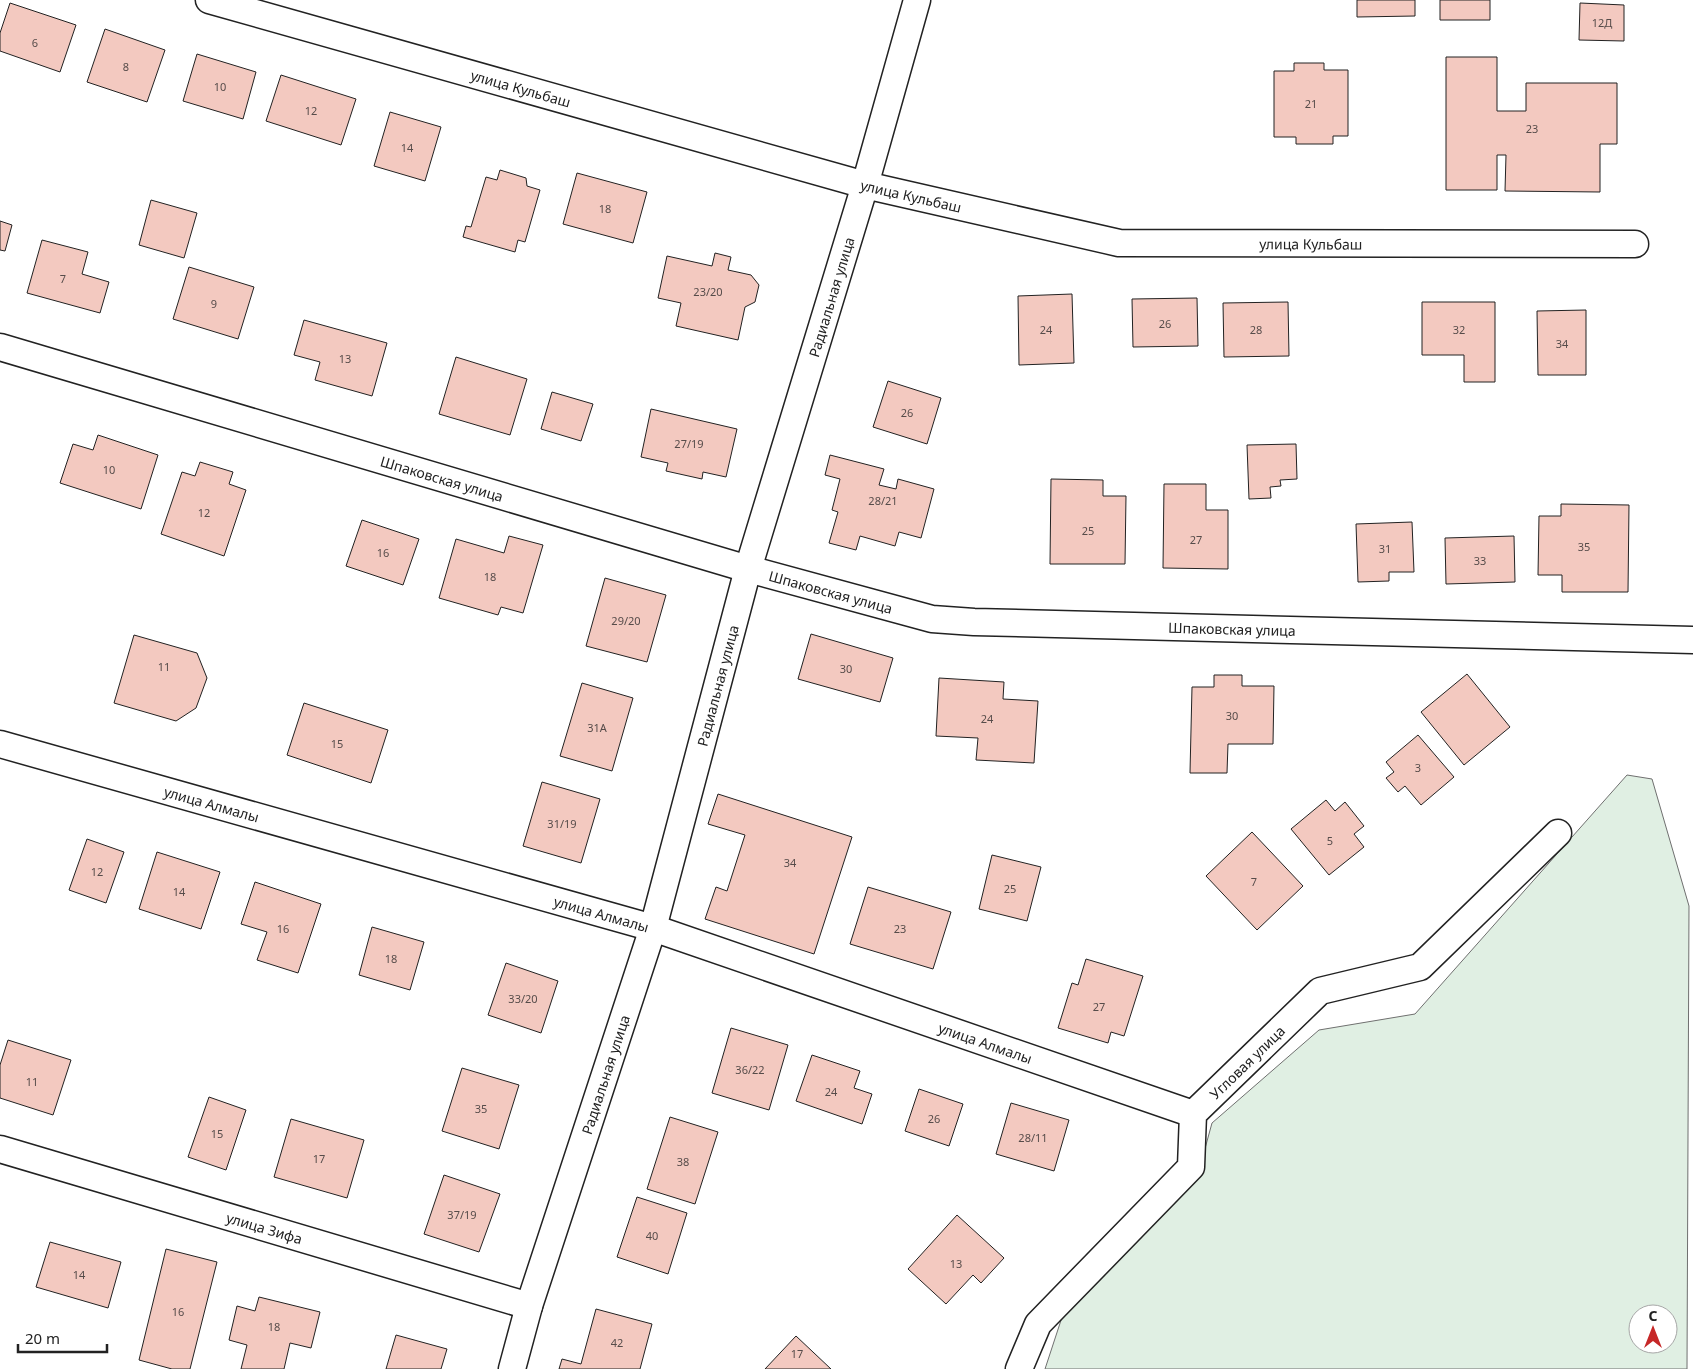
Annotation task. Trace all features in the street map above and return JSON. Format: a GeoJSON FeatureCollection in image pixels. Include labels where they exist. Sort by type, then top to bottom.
{"type":"FeatureCollection","features":[{"type":"Feature","properties":{"kind":"street","name":"улица Кульбаш"},"geometry":{"type":"LineString","coordinates":[[209,0],[865,186],[1119,244],[1635,244]]}},
{"type":"Feature","properties":{"kind":"street","name":"Радиальная улица"},"geometry":{"type":"LineString","coordinates":[[512,1369],[529,1306],[653,928],[748,569],[865,186],[917,0]]}},
{"type":"Feature","properties":{"kind":"street","name":"Шпаковская улица"},"geometry":{"type":"LineString","coordinates":[[0,347],[748,569],[932,619],[974,622],[1693,640]]}},
{"type":"Feature","properties":{"kind":"street","name":"улица Алмалы"},"geometry":{"type":"LineString","coordinates":[[0,744],[653,928],[1194,1114]]}},
{"type":"Feature","properties":{"kind":"street","name":"Угловая улица"},"geometry":{"type":"LineString","coordinates":[[1194,1114],[1320,991],[1420,967],[1558,833]]}},
{"type":"Feature","properties":{"kind":"street"},"geometry":{"type":"LineString","coordinates":[[1019,1369],[1038,1324],[1191,1167],[1194,1114]]}},
{"type":"Feature","properties":{"kind":"street","name":"улица Зифа"},"geometry":{"type":"LineString","coordinates":[[0,1149],[529,1306]]}},
{"type":"Feature","properties":{"kind":"green space"},"geometry":{"type":"Polygon","coordinates":[[[1627,775],[1652,779],[1689,906],[1687,1369],[1045,1369],[1066,1305],[1198,1174],[1212,1123],[1319,1030],[1415,1014],[1627,775]]]}},
{"type":"Feature","properties":{"kind":"building"},"geometry":{"type":"Polygon","coordinates":[[[1357,0],[1415,0],[1415,16],[1357,17],[1357,0]]]}},
{"type":"Feature","properties":{"kind":"building"},"geometry":{"type":"Polygon","coordinates":[[[1440,0],[1490,0],[1490,20],[1440,20],[1440,0]]]}},
{"type":"Feature","properties":{"kind":"building"},"geometry":{"type":"Polygon","coordinates":[[[10,3],[76,25],[60,72],[0,51],[0,33],[10,3]]]}},
{"type":"Feature","properties":{"kind":"building"},"geometry":{"type":"Polygon","coordinates":[[[1580,3],[1624,5],[1624,41],[1579,40],[1580,3]]]}},
{"type":"Feature","properties":{"kind":"building"},"geometry":{"type":"Polygon","coordinates":[[[105,29],[165,50],[147,102],[87,82],[105,29]]]}},
{"type":"Feature","properties":{"kind":"building"},"geometry":{"type":"Polygon","coordinates":[[[197,54],[256,72],[243,119],[183,101],[197,54]]]}},
{"type":"Feature","properties":{"kind":"building"},"geometry":{"type":"Polygon","coordinates":[[[1446,57],[1497,57],[1497,111],[1526,111],[1526,83],[1617,83],[1617,144],[1600,144],[1600,192],[1505,191],[1506,155],[1497,155],[1497,190],[1446,190],[1446,57]]]}},
{"type":"Feature","properties":{"kind":"building"},"geometry":{"type":"Polygon","coordinates":[[[1294,63],[1324,63],[1324,70],[1348,70],[1348,136],[1333,136],[1333,144],[1296,144],[1296,137],[1274,137],[1274,71],[1294,71],[1294,63]]]}},
{"type":"Feature","properties":{"kind":"building"},"geometry":{"type":"Polygon","coordinates":[[[281,75],[356,99],[341,145],[266,121],[281,75]]]}},
{"type":"Feature","properties":{"kind":"building"},"geometry":{"type":"Polygon","coordinates":[[[390,112],[441,127],[425,181],[374,166],[390,112]]]}},
{"type":"Feature","properties":{"kind":"building"},"geometry":{"type":"Polygon","coordinates":[[[500,170],[526,178],[527,186],[540,190],[525,242],[518,240],[515,252],[463,237],[466,226],[471,227],[486,177],[497,180],[500,170]]]}},
{"type":"Feature","properties":{"kind":"building"},"geometry":{"type":"Polygon","coordinates":[[[577,173],[647,192],[633,243],[563,224],[577,173]]]}},
{"type":"Feature","properties":{"kind":"building"},"geometry":{"type":"Polygon","coordinates":[[[151,200],[197,213],[184,258],[139,245],[151,200]]]}},
{"type":"Feature","properties":{"kind":"building"},"geometry":{"type":"Polygon","coordinates":[[[0,221],[12,225],[5,251],[0,250],[0,221]]]}},
{"type":"Feature","properties":{"kind":"building"},"geometry":{"type":"Polygon","coordinates":[[[42,240],[88,252],[82,274],[109,282],[100,313],[27,293],[42,240]]]}},
{"type":"Feature","properties":{"kind":"building"},"geometry":{"type":"Polygon","coordinates":[[[715,253],[731,257],[728,270],[751,275],[759,285],[755,302],[745,307],[738,340],[676,326],[681,303],[658,298],[667,256],[712,266],[715,253]]]}},
{"type":"Feature","properties":{"kind":"building"},"geometry":{"type":"Polygon","coordinates":[[[189,267],[254,287],[238,339],[173,319],[189,267]]]}},
{"type":"Feature","properties":{"kind":"building"},"geometry":{"type":"Polygon","coordinates":[[[1072,294],[1074,363],[1019,365],[1018,296],[1072,294]]]}},
{"type":"Feature","properties":{"kind":"building"},"geometry":{"type":"Polygon","coordinates":[[[1197,298],[1198,346],[1133,347],[1132,299],[1197,298]]]}},
{"type":"Feature","properties":{"kind":"building"},"geometry":{"type":"Polygon","coordinates":[[[1288,302],[1289,356],[1224,357],[1223,303],[1288,302]]]}},
{"type":"Feature","properties":{"kind":"building"},"geometry":{"type":"Polygon","coordinates":[[[1422,302],[1495,302],[1495,382],[1464,382],[1464,355],[1422,355],[1422,302]]]}},
{"type":"Feature","properties":{"kind":"building"},"geometry":{"type":"Polygon","coordinates":[[[1586,310],[1586,375],[1538,375],[1537,311],[1586,310]]]}},
{"type":"Feature","properties":{"kind":"building"},"geometry":{"type":"Polygon","coordinates":[[[304,320],[387,343],[372,396],[315,380],[320,362],[294,355],[304,320]]]}},
{"type":"Feature","properties":{"kind":"building"},"geometry":{"type":"Polygon","coordinates":[[[456,357],[527,379],[510,435],[439,414],[456,357]]]}},
{"type":"Feature","properties":{"kind":"building"},"geometry":{"type":"Polygon","coordinates":[[[888,381],[941,398],[927,444],[873,427],[888,381]]]}},
{"type":"Feature","properties":{"kind":"building"},"geometry":{"type":"Polygon","coordinates":[[[552,392],[593,404],[581,441],[541,429],[552,392]]]}},
{"type":"Feature","properties":{"kind":"building"},"geometry":{"type":"Polygon","coordinates":[[[651,409],[737,429],[726,477],[703,472],[702,479],[666,471],[668,463],[641,457],[651,409]]]}},
{"type":"Feature","properties":{"kind":"building"},"geometry":{"type":"Polygon","coordinates":[[[98,435],[158,455],[141,509],[60,483],[73,444],[93,450],[98,435]]]}},
{"type":"Feature","properties":{"kind":"building"},"geometry":{"type":"Polygon","coordinates":[[[1296,444],[1297,479],[1280,480],[1281,486],[1270,487],[1271,498],[1249,499],[1247,445],[1296,444]]]}},
{"type":"Feature","properties":{"kind":"building"},"geometry":{"type":"Polygon","coordinates":[[[830,455],[884,469],[879,485],[896,489],[898,479],[934,489],[921,538],[899,532],[895,546],[860,536],[856,550],[829,543],[838,512],[832,510],[840,479],[825,475],[830,455]]]}},
{"type":"Feature","properties":{"kind":"building"},"geometry":{"type":"Polygon","coordinates":[[[200,462],[233,472],[229,484],[246,490],[224,556],[161,534],[182,472],[195,476],[200,462]]]}},
{"type":"Feature","properties":{"kind":"building"},"geometry":{"type":"Polygon","coordinates":[[[1051,479],[1103,480],[1103,496],[1126,496],[1125,564],[1050,564],[1051,479]]]}},
{"type":"Feature","properties":{"kind":"building"},"geometry":{"type":"Polygon","coordinates":[[[1164,484],[1206,484],[1206,510],[1228,510],[1228,569],[1163,568],[1164,484]]]}},
{"type":"Feature","properties":{"kind":"building"},"geometry":{"type":"Polygon","coordinates":[[[1561,504],[1629,505],[1628,592],[1562,592],[1562,575],[1538,575],[1539,516],[1561,516],[1561,504]]]}},
{"type":"Feature","properties":{"kind":"building"},"geometry":{"type":"Polygon","coordinates":[[[362,520],[419,539],[403,585],[346,566],[362,520]]]}},
{"type":"Feature","properties":{"kind":"building"},"geometry":{"type":"Polygon","coordinates":[[[1412,522],[1414,572],[1389,572],[1389,581],[1358,582],[1356,524],[1412,522]]]}},
{"type":"Feature","properties":{"kind":"building"},"geometry":{"type":"Polygon","coordinates":[[[509,536],[543,545],[523,613],[501,607],[498,615],[439,598],[456,539],[504,553],[509,536]]]}},
{"type":"Feature","properties":{"kind":"building"},"geometry":{"type":"Polygon","coordinates":[[[1514,536],[1515,582],[1446,584],[1445,538],[1514,536]]]}},
{"type":"Feature","properties":{"kind":"building"},"geometry":{"type":"Polygon","coordinates":[[[605,578],[666,595],[647,662],[586,646],[605,578]]]}},
{"type":"Feature","properties":{"kind":"building"},"geometry":{"type":"Polygon","coordinates":[[[811,634],[893,658],[880,702],[798,679],[811,634]]]}},
{"type":"Feature","properties":{"kind":"building"},"geometry":{"type":"Polygon","coordinates":[[[134,635],[197,653],[207,678],[196,708],[176,721],[114,703],[134,635]]]}},
{"type":"Feature","properties":{"kind":"building"},"geometry":{"type":"Polygon","coordinates":[[[1467,674],[1510,727],[1464,765],[1421,712],[1467,674]]]}},
{"type":"Feature","properties":{"kind":"building"},"geometry":{"type":"Polygon","coordinates":[[[1214,675],[1242,675],[1242,686],[1274,686],[1273,744],[1228,744],[1227,773],[1190,773],[1192,687],[1214,687],[1214,675]]]}},
{"type":"Feature","properties":{"kind":"building"},"geometry":{"type":"Polygon","coordinates":[[[939,678],[1004,682],[1003,699],[1038,701],[1034,763],[976,760],[978,738],[936,736],[939,678]]]}},
{"type":"Feature","properties":{"kind":"building"},"geometry":{"type":"Polygon","coordinates":[[[582,683],[633,698],[612,771],[560,756],[582,683]]]}},
{"type":"Feature","properties":{"kind":"building"},"geometry":{"type":"Polygon","coordinates":[[[304,703],[388,730],[371,783],[287,755],[304,703]]]}},
{"type":"Feature","properties":{"kind":"building"},"geometry":{"type":"Polygon","coordinates":[[[1418,735],[1454,777],[1421,805],[1405,786],[1398,792],[1386,778],[1394,772],[1386,762],[1418,735]]]}},
{"type":"Feature","properties":{"kind":"building"},"geometry":{"type":"Polygon","coordinates":[[[542,782],[600,799],[581,863],[523,846],[542,782]]]}},
{"type":"Feature","properties":{"kind":"building"},"geometry":{"type":"Polygon","coordinates":[[[718,794],[852,837],[814,954],[705,919],[716,887],[727,891],[745,835],[708,824],[718,794]]]}},
{"type":"Feature","properties":{"kind":"building"},"geometry":{"type":"Polygon","coordinates":[[[1326,800],[1335,811],[1345,802],[1364,826],[1354,834],[1364,847],[1329,875],[1291,829],[1326,800]]]}},
{"type":"Feature","properties":{"kind":"building"},"geometry":{"type":"Polygon","coordinates":[[[1252,832],[1303,886],[1257,930],[1206,876],[1252,832]]]}},
{"type":"Feature","properties":{"kind":"building"},"geometry":{"type":"Polygon","coordinates":[[[87,839],[124,852],[106,903],[69,890],[87,839]]]}},
{"type":"Feature","properties":{"kind":"building"},"geometry":{"type":"Polygon","coordinates":[[[157,852],[220,872],[201,929],[139,909],[157,852]]]}},
{"type":"Feature","properties":{"kind":"building"},"geometry":{"type":"Polygon","coordinates":[[[992,855],[1041,867],[1027,921],[979,909],[992,855]]]}},
{"type":"Feature","properties":{"kind":"building"},"geometry":{"type":"Polygon","coordinates":[[[255,882],[321,904],[298,973],[257,960],[267,932],[241,924],[255,882]]]}},
{"type":"Feature","properties":{"kind":"building"},"geometry":{"type":"Polygon","coordinates":[[[868,887],[951,912],[933,969],[850,944],[868,887]]]}},
{"type":"Feature","properties":{"kind":"building"},"geometry":{"type":"Polygon","coordinates":[[[372,927],[424,942],[410,990],[359,975],[372,927]]]}},
{"type":"Feature","properties":{"kind":"building"},"geometry":{"type":"Polygon","coordinates":[[[1086,959],[1143,976],[1124,1036],[1111,1032],[1108,1043],[1058,1028],[1072,983],[1078,985],[1086,959]]]}},
{"type":"Feature","properties":{"kind":"building"},"geometry":{"type":"Polygon","coordinates":[[[506,963],[558,981],[541,1033],[488,1015],[506,963]]]}},
{"type":"Feature","properties":{"kind":"building"},"geometry":{"type":"Polygon","coordinates":[[[731,1028],[788,1045],[769,1110],[712,1093],[731,1028]]]}},
{"type":"Feature","properties":{"kind":"building"},"geometry":{"type":"Polygon","coordinates":[[[8,1040],[71,1060],[53,1115],[0,1098],[0,1065],[8,1040]]]}},
{"type":"Feature","properties":{"kind":"building"},"geometry":{"type":"Polygon","coordinates":[[[812,1055],[860,1071],[854,1088],[872,1094],[862,1124],[796,1101],[812,1055]]]}},
{"type":"Feature","properties":{"kind":"building"},"geometry":{"type":"Polygon","coordinates":[[[462,1068],[519,1085],[499,1149],[442,1131],[462,1068]]]}},
{"type":"Feature","properties":{"kind":"building"},"geometry":{"type":"Polygon","coordinates":[[[919,1089],[963,1104],[949,1146],[905,1131],[919,1089]]]}},
{"type":"Feature","properties":{"kind":"building"},"geometry":{"type":"Polygon","coordinates":[[[209,1097],[246,1110],[226,1170],[188,1157],[209,1097]]]}},
{"type":"Feature","properties":{"kind":"building"},"geometry":{"type":"Polygon","coordinates":[[[1011,1103],[1069,1120],[1054,1171],[996,1154],[1011,1103]]]}},
{"type":"Feature","properties":{"kind":"building"},"geometry":{"type":"Polygon","coordinates":[[[670,1117],[718,1132],[695,1204],[647,1189],[670,1117]]]}},
{"type":"Feature","properties":{"kind":"building"},"geometry":{"type":"Polygon","coordinates":[[[291,1119],[364,1140],[347,1198],[274,1177],[291,1119]]]}},
{"type":"Feature","properties":{"kind":"building"},"geometry":{"type":"Polygon","coordinates":[[[444,1175],[500,1194],[479,1252],[424,1234],[444,1175]]]}},
{"type":"Feature","properties":{"kind":"building"},"geometry":{"type":"Polygon","coordinates":[[[637,1197],[687,1213],[668,1274],[617,1257],[637,1197]]]}},
{"type":"Feature","properties":{"kind":"building"},"geometry":{"type":"Polygon","coordinates":[[[957,1215],[1004,1258],[981,1283],[973,1275],[946,1304],[908,1269],[957,1215]]]}},
{"type":"Feature","properties":{"kind":"building"},"geometry":{"type":"Polygon","coordinates":[[[50,1242],[121,1262],[108,1308],[36,1287],[50,1242]]]}},
{"type":"Feature","properties":{"kind":"building"},"geometry":{"type":"Polygon","coordinates":[[[166,1249],[217,1262],[190,1369],[172,1369],[139,1360],[166,1249]]]}},
{"type":"Feature","properties":{"kind":"building"},"geometry":{"type":"Polygon","coordinates":[[[259,1297],[320,1312],[311,1348],[290,1343],[284,1369],[241,1369],[247,1345],[229,1340],[237,1306],[255,1311],[259,1297]]]}},
{"type":"Feature","properties":{"kind":"building"},"geometry":{"type":"Polygon","coordinates":[[[596,1309],[652,1324],[640,1369],[559,1369],[562,1359],[581,1364],[596,1309]]]}},
{"type":"Feature","properties":{"kind":"building"},"geometry":{"type":"Polygon","coordinates":[[[396,1335],[447,1349],[441,1369],[386,1369],[396,1335]]]}},
{"type":"Feature","properties":{"kind":"building"},"geometry":{"type":"Polygon","coordinates":[[[796,1336],[831,1369],[765,1369],[796,1336]]]}}]}
